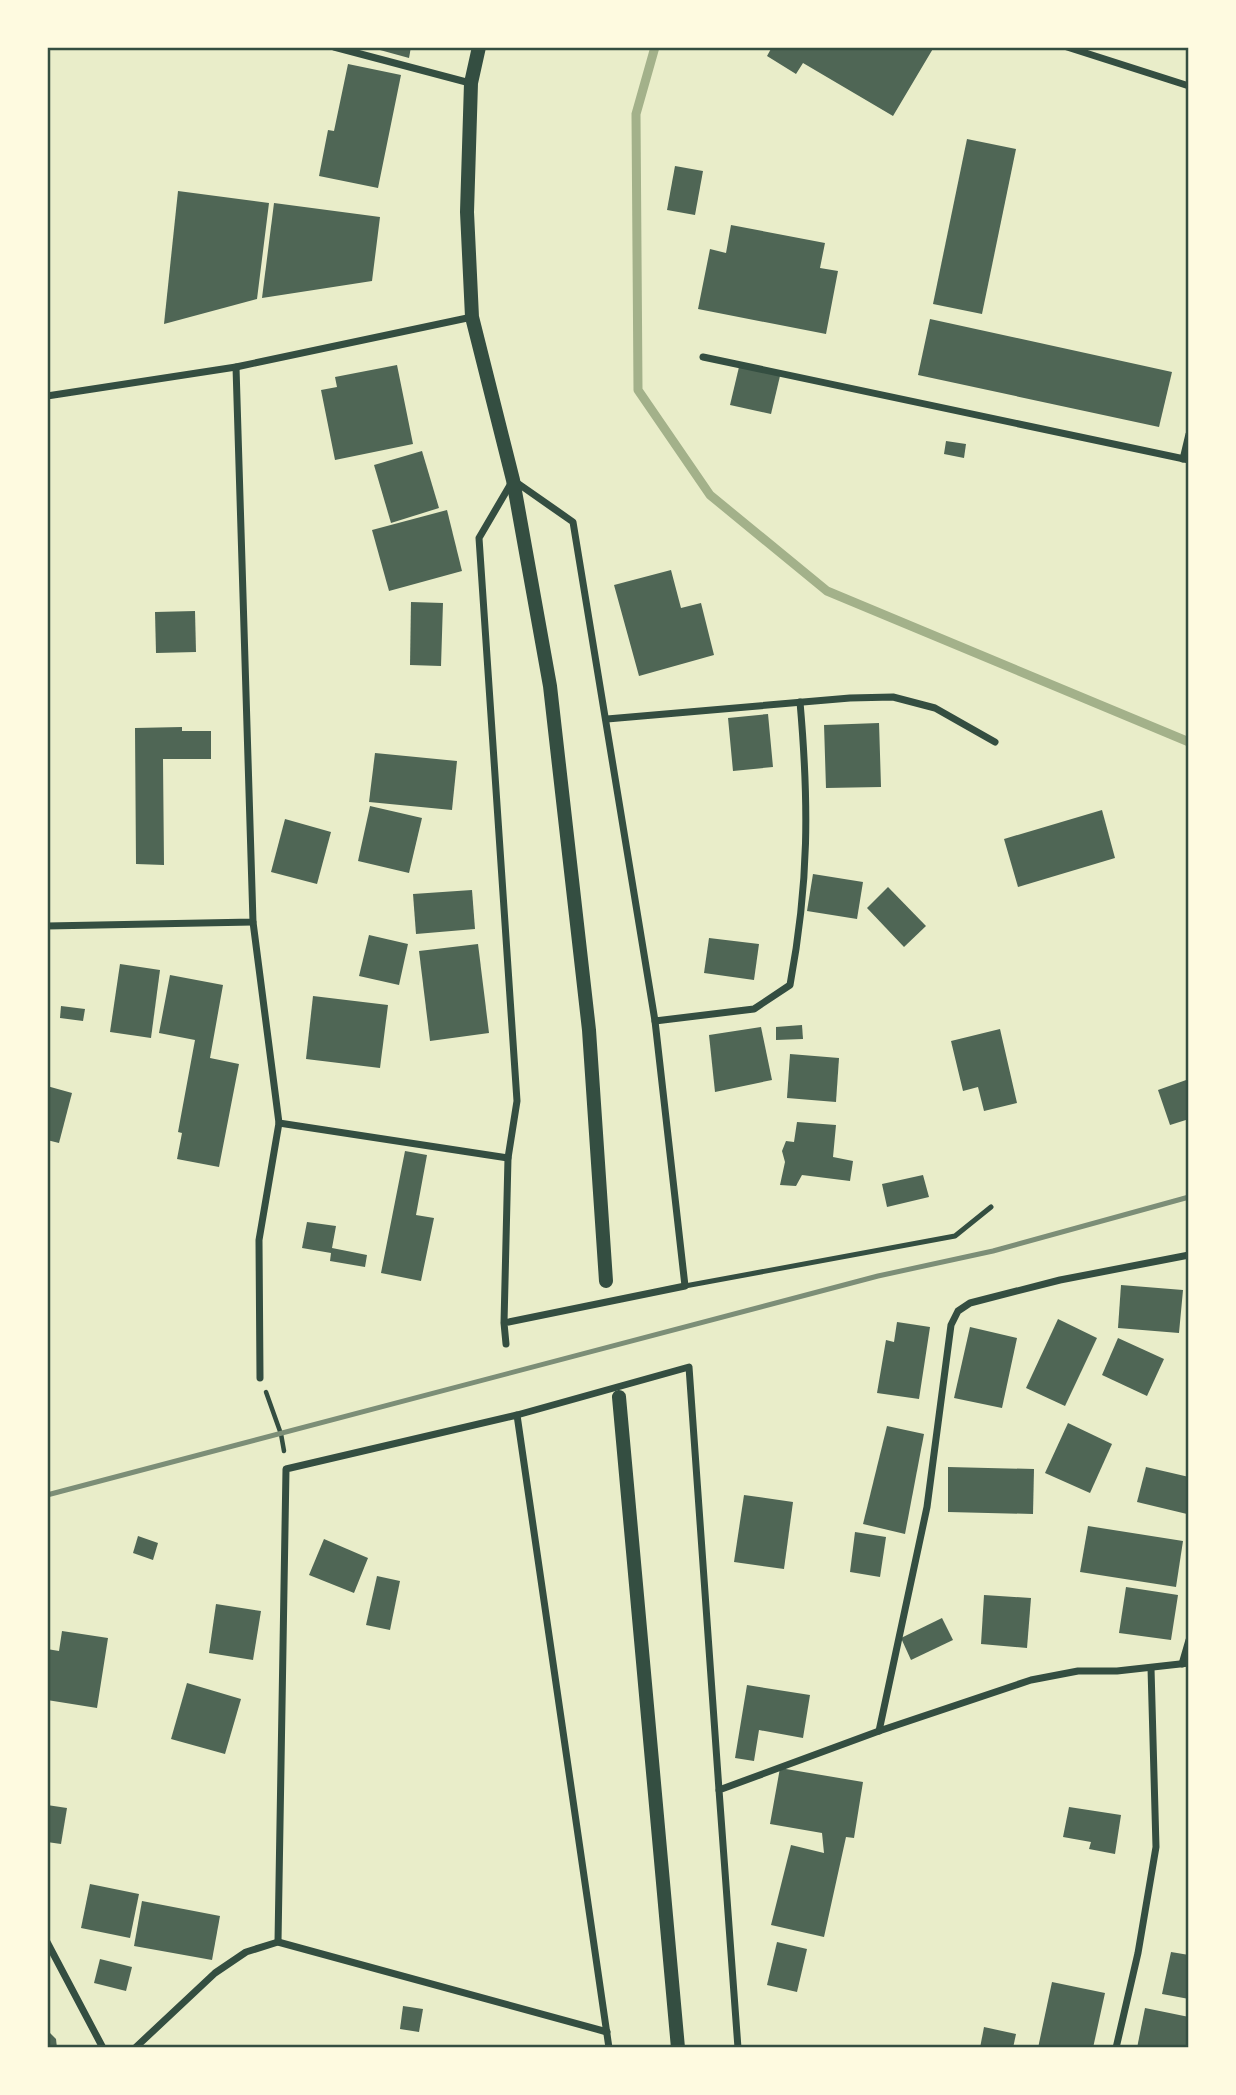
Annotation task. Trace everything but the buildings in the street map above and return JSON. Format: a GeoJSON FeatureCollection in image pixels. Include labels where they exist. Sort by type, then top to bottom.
{"type":"FeatureCollection","features":[{"type":"Feature","properties":{"kind":"main road"},"geometry":{"type":"LineString","coordinates":[[479,47],[471,83],[467,212],[472,317],[513,480],[550,686],[589,1030],[606,1281]]}},
{"type":"Feature","properties":{"kind":"main road"},"geometry":{"type":"LineString","coordinates":[[619,1397],[678,2048]]}},
{"type":"Feature","properties":{"kind":"street"},"geometry":{"type":"LineString","coordinates":[[334,47],[471,83]]}},
{"type":"Feature","properties":{"kind":"street"},"geometry":{"type":"LineString","coordinates":[[1067,47],[1189,86]]}},
{"type":"Feature","properties":{"kind":"street"},"geometry":{"type":"LineString","coordinates":[[47,396],[236,367],[472,317]]}},
{"type":"Feature","properties":{"kind":"street"},"geometry":{"type":"LineString","coordinates":[[703,357],[1186,460],[1189,434]]}},
{"type":"Feature","properties":{"kind":"street"},"geometry":{"type":"LineString","coordinates":[[236,367],[253,922],[279,1123],[259,1240],[260,1378]]}},
{"type":"Feature","properties":{"kind":"street"},"geometry":{"type":"LineString","coordinates":[[504,1323],[685,1286],[654,1021],[573,522],[513,480],[479,538],[517,1101],[508,1158],[504,1323],[506,1344]]}},
{"type":"Feature","properties":{"kind":"street"},"geometry":{"type":"LineString","coordinates":[[607,719],[871,696],[914,701],[955,717],[995,741]]}},
{"type":"Feature","properties":{"kind":"street"},"geometry":{"type":"LineString","coordinates":[[654,1021],[754,1009],[790,985],[801,928],[808,851],[806,771],[800,702]]}},
{"type":"Feature","properties":{"kind":"street"},"geometry":{"type":"LineString","coordinates":[[47,926],[253,922]]}},
{"type":"Feature","properties":{"kind":"street"},"geometry":{"type":"LineString","coordinates":[[279,1123],[508,1158]]}},
{"type":"Feature","properties":{"kind":"street"},"geometry":{"type":"LineString","coordinates":[[878,1731],[927,1507],[951,1325],[958,1311],[970,1303],[1059,1280],[1189,1255]]}},
{"type":"Feature","properties":{"kind":"street"},"geometry":{"type":"LineString","coordinates":[[278,1942],[286,1469],[517,1415],[689,1367],[738,2048]]}},
{"type":"Feature","properties":{"kind":"street"},"geometry":{"type":"LineString","coordinates":[[517,1415],[609,2048]]}},
{"type":"Feature","properties":{"kind":"street"},"geometry":{"type":"LineString","coordinates":[[719,1790],[878,1731],[1031,1680],[1078,1671],[1151,1668],[1186,1663],[1189,1640]]}},
{"type":"Feature","properties":{"kind":"street"},"geometry":{"type":"LineString","coordinates":[[1116,2048],[1138,1953],[1156,1847],[1151,1668]]}},
{"type":"Feature","properties":{"kind":"street"},"geometry":{"type":"LineString","coordinates":[[47,1942],[103,2048]]}},
{"type":"Feature","properties":{"kind":"street"},"geometry":{"type":"LineString","coordinates":[[135,2048],[215,1973],[246,1952],[278,1942],[607,2032]]}},
{"type":"Feature","properties":{"kind":"lane"},"geometry":{"type":"LineString","coordinates":[[685,1286],[955,1236],[976,1222],[990,1207]]}},
{"type":"Feature","properties":{"kind":"path"},"geometry":{"type":"LineString","coordinates":[[260,1378],[281,1434],[286,1469]]}},
{"type":"Feature","properties":{"kind":"waterway"},"geometry":{"type":"LineString","coordinates":[[655,47],[636,114],[638,390],[710,495],[827,591],[1189,742]]}},
{"type":"Feature","properties":{"kind":"railway"},"geometry":{"type":"LineString","coordinates":[[47,1495],[878,1276],[993,1251],[1189,1197]]}}]}
